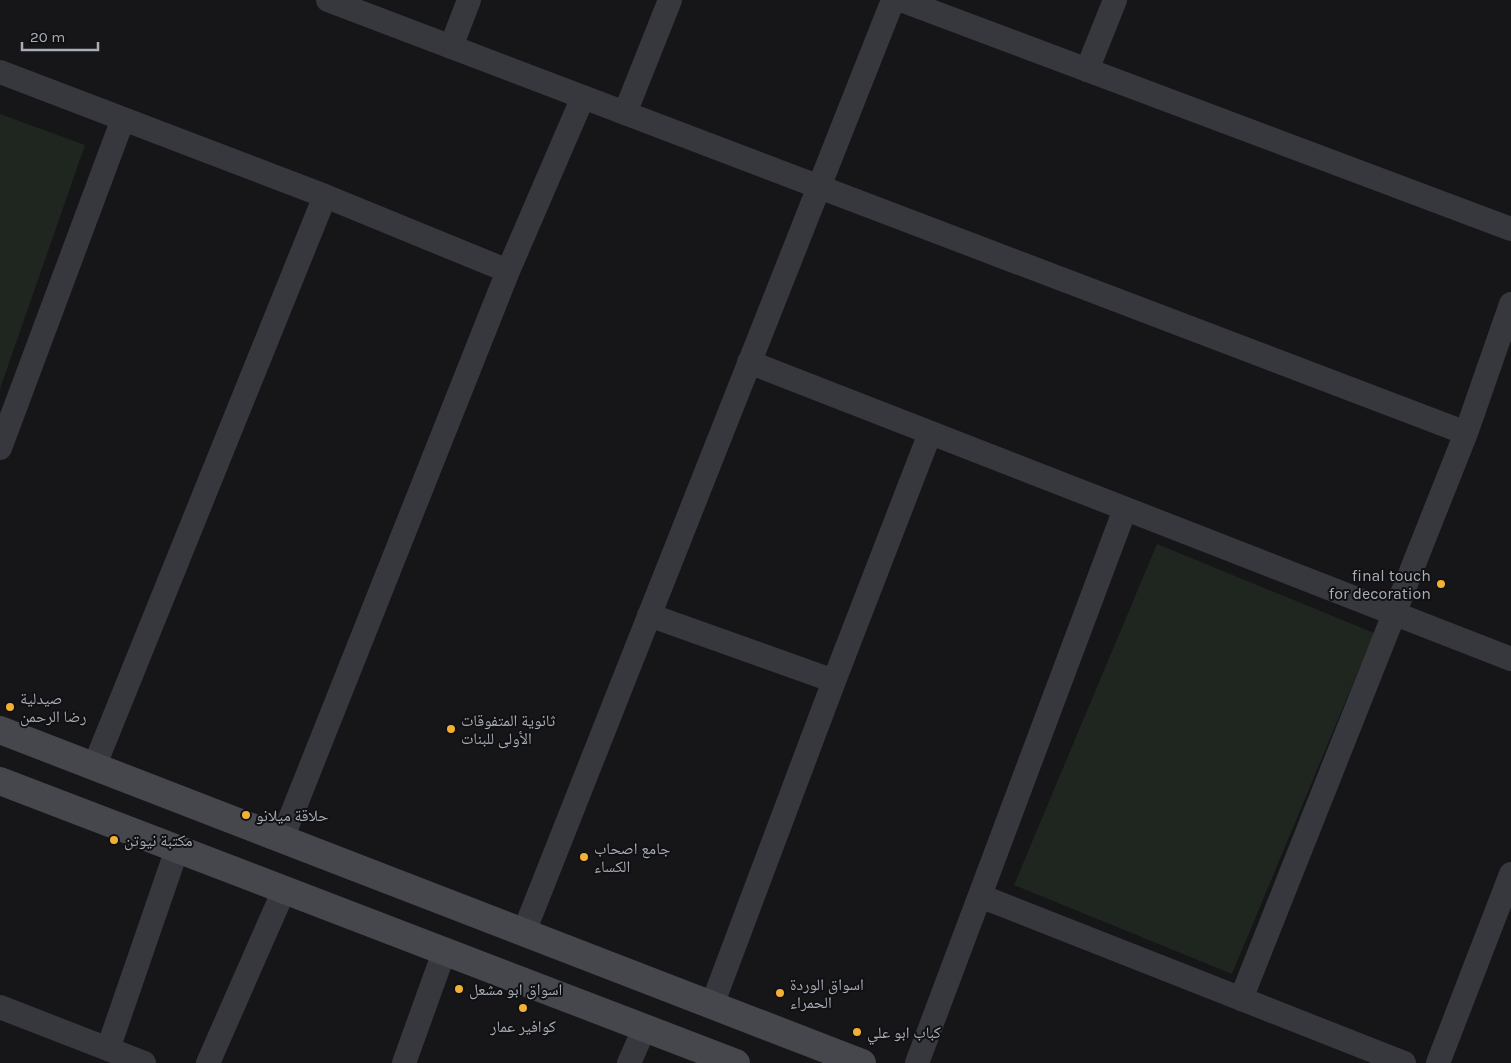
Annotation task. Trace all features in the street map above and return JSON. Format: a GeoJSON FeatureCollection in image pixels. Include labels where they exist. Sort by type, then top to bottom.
{"type":"FeatureCollection","features":[{"type":"Feature","properties":{"kind":"street"},"geometry":{"type":"LineString","coordinates":[[328,0],[1466,433]]}},
{"type":"Feature","properties":{"kind":"street"},"geometry":{"type":"LineString","coordinates":[[451,47],[469,0]]}},
{"type":"Feature","properties":{"kind":"street"},"geometry":{"type":"LineString","coordinates":[[625,113],[670,0]]}},
{"type":"Feature","properties":{"kind":"street"},"geometry":{"type":"LineString","coordinates":[[524,932],[893,0]]}},
{"type":"Feature","properties":{"kind":"street"},"geometry":{"type":"LineString","coordinates":[[902,0],[1511,229]]}},
{"type":"Feature","properties":{"kind":"street"},"geometry":{"type":"LineString","coordinates":[[1086,70],[1115,0]]}},
{"type":"Feature","properties":{"kind":"street"},"geometry":{"type":"LineString","coordinates":[[0,72],[325,196],[508,271]]}},
{"type":"Feature","properties":{"kind":"street"},"geometry":{"type":"LineString","coordinates":[[282,839],[508,271],[583,97]]}},
{"type":"Feature","properties":{"kind":"street"},"geometry":{"type":"LineString","coordinates":[[0,448],[123,119]]}},
{"type":"Feature","properties":{"kind":"street"},"geometry":{"type":"LineString","coordinates":[[94,767],[325,196]]}},
{"type":"Feature","properties":{"kind":"street"},"geometry":{"type":"LineString","coordinates":[[1241,999],[1466,433],[1511,304]]}},
{"type":"Feature","properties":{"kind":"street"},"geometry":{"type":"LineString","coordinates":[[749,362],[1511,659]]}},
{"type":"Feature","properties":{"kind":"street"},"geometry":{"type":"LineString","coordinates":[[712,1005],[930,433]]}},
{"type":"Feature","properties":{"kind":"street"},"geometry":{"type":"LineString","coordinates":[[917,1063],[1125,509]]}},
{"type":"Feature","properties":{"kind":"street"},"geometry":{"type":"LineString","coordinates":[[649,615],[834,681]]}},
{"type":"Feature","properties":{"kind":"street"},"geometry":{"type":"LineString","coordinates":[[0,730],[862,1063]]}},
{"type":"Feature","properties":{"kind":"street"},"geometry":{"type":"LineString","coordinates":[[0,780],[736,1063]]}},
{"type":"Feature","properties":{"kind":"street"},"geometry":{"type":"LineString","coordinates":[[108,1049],[177,849]]}},
{"type":"Feature","properties":{"kind":"street"},"geometry":{"type":"LineString","coordinates":[[1438,1063],[1511,874]]}},
{"type":"Feature","properties":{"kind":"street"},"geometry":{"type":"LineString","coordinates":[[208,1063],[284,890]]}},
{"type":"Feature","properties":{"kind":"street"},"geometry":{"type":"LineString","coordinates":[[980,896],[1404,1063]]}},
{"type":"Feature","properties":{"kind":"street"},"geometry":{"type":"LineString","coordinates":[[404,1063],[444,952]]}},
{"type":"Feature","properties":{"kind":"street"},"geometry":{"type":"LineString","coordinates":[[0,1007],[144,1063]]}},
{"type":"Feature","properties":{"kind":"street"},"geometry":{"type":"LineString","coordinates":[[629,1063],[644,1028]]}},
{"type":"Feature","properties":{"kind":"shaded area"},"geometry":{"type":"Polygon","coordinates":[[[0,114],[85,145],[0,389],[0,114]]]}},
{"type":"Feature","properties":{"kind":"shaded area"},"geometry":{"type":"Polygon","coordinates":[[[1157,544],[1374,633],[1232,974],[1014,885],[1157,544]]]}},
{"type":"Feature","properties":{"kind":"place","name":"final touch for decoration"},"geometry":{"type":"Point","coordinates":[1441,584]}},
{"type":"Feature","properties":{"kind":"place","name":"صيدلية رضا الرحمن"},"geometry":{"type":"Point","coordinates":[10,707]}},
{"type":"Feature","properties":{"kind":"place","name":"ثانوية المتفوقات الأولى للبنات"},"geometry":{"type":"Point","coordinates":[451,729]}},
{"type":"Feature","properties":{"kind":"place","name":"حلاقة ميلانو"},"geometry":{"type":"Point","coordinates":[246,815]}},
{"type":"Feature","properties":{"kind":"place","name":"مكتبة نيوتن"},"geometry":{"type":"Point","coordinates":[114,840]}},
{"type":"Feature","properties":{"kind":"place","name":"جامع اصحاب الكساء"},"geometry":{"type":"Point","coordinates":[584,857]}},
{"type":"Feature","properties":{"kind":"place","name":"اسواق ابو مشعل"},"geometry":{"type":"Point","coordinates":[459,989]}},
{"type":"Feature","properties":{"kind":"place","name":"اسواق الوردة الحمراء"},"geometry":{"type":"Point","coordinates":[780,993]}},
{"type":"Feature","properties":{"kind":"place","name":"كوافير عمار"},"geometry":{"type":"Point","coordinates":[523,1008]}},
{"type":"Feature","properties":{"kind":"place","name":"كباب ابو علي"},"geometry":{"type":"Point","coordinates":[857,1032]}}]}
